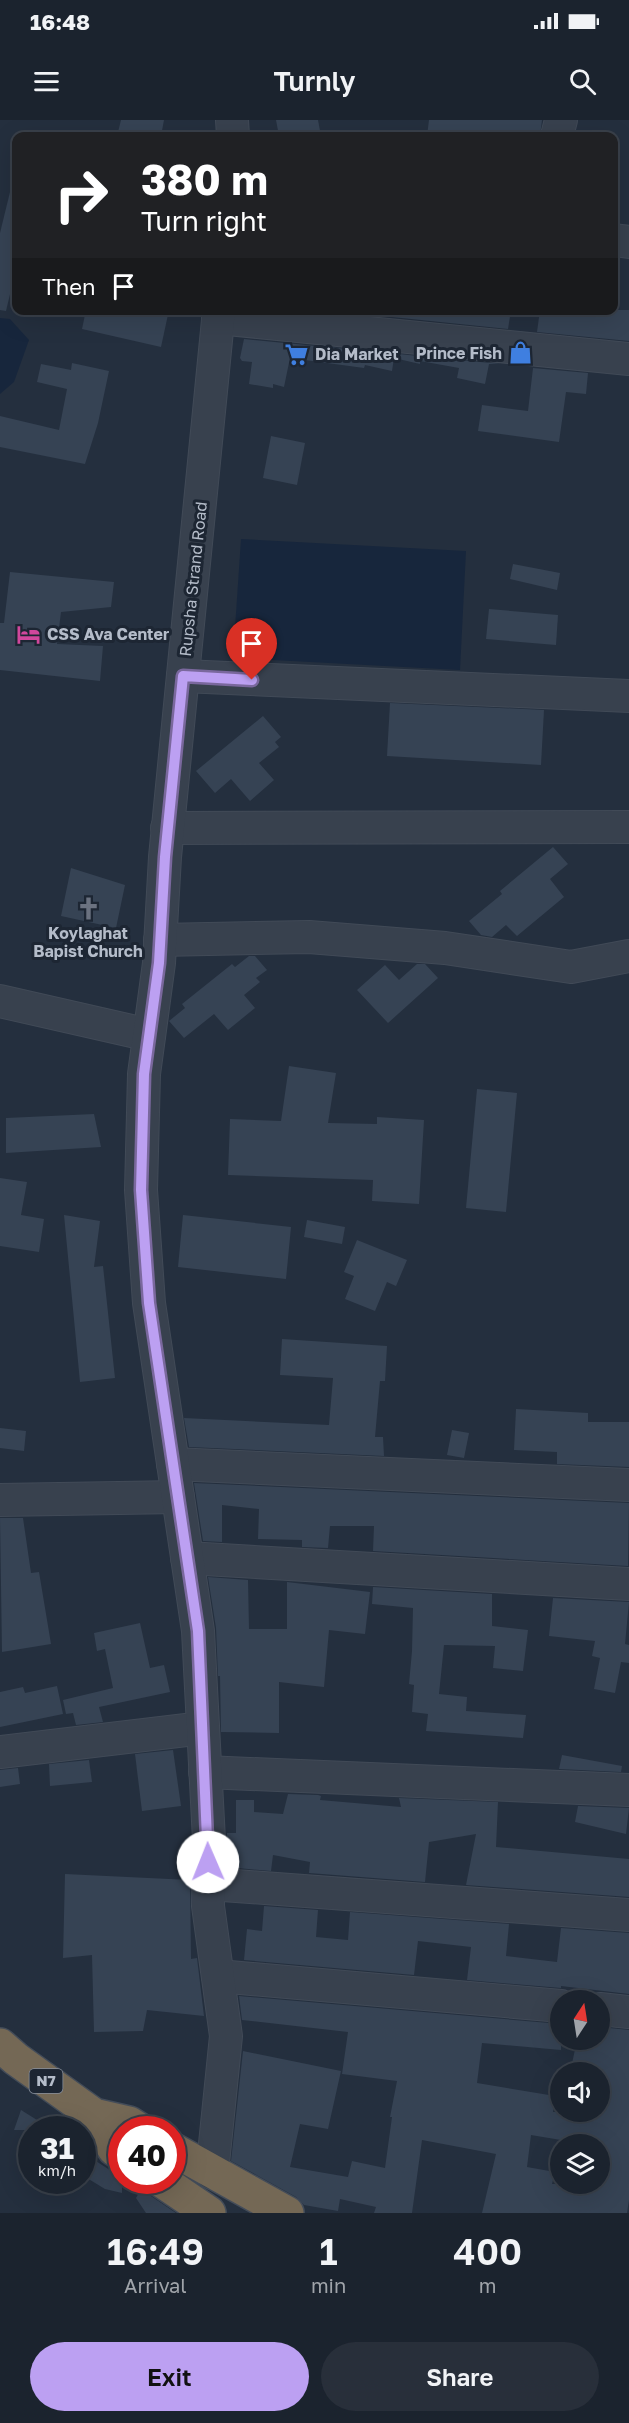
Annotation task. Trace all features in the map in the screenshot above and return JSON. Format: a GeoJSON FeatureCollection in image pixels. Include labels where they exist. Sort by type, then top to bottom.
{"type":"FeatureCollection","features":[{"type":"Feature","properties":{"kind":"highway","name":"N7"},"geometry":{"type":"LineString","coordinates":[[0,2047],[94,2115],[108,2119]]}},
{"type":"Feature","properties":{"kind":"highway","name":"N7"},"geometry":{"type":"LineString","coordinates":[[94,2115],[108,2139]]}},
{"type":"Feature","properties":{"kind":"highway"},"geometry":{"type":"LineString","coordinates":[[186,2157],[287,2213]]}},
{"type":"Feature","properties":{"kind":"highway"},"geometry":{"type":"LineString","coordinates":[[181,2194],[209,2213]]}},
{"type":"Feature","properties":{"kind":"street","name":"Rupsha Strand Road"},"geometry":{"type":"LineString","coordinates":[[212,2173],[226,2036],[208,1906],[205,1772],[198,1631],[149,1303],[141,1190],[144,1074],[160,940],[167,828],[219,315]]}},
{"type":"Feature","properties":{"kind":"street"},"geometry":{"type":"LineString","coordinates":[[228,315],[629,359]]}},
{"type":"Feature","properties":{"kind":"street"},"geometry":{"type":"LineString","coordinates":[[183,676],[629,696]]}},
{"type":"Feature","properties":{"kind":"street"},"geometry":{"type":"LineString","coordinates":[[167,828],[629,827]]}},
{"type":"Feature","properties":{"kind":"street"},"geometry":{"type":"LineString","coordinates":[[160,940],[309,937],[446,948],[571,966],[629,956]]}},
{"type":"Feature","properties":{"kind":"street"},"geometry":{"type":"LineString","coordinates":[[0,1001],[149,1035]]}},
{"type":"Feature","properties":{"kind":"street"},"geometry":{"type":"LineString","coordinates":[[173,1464],[629,1485]]}},
{"type":"Feature","properties":{"kind":"street"},"geometry":{"type":"LineString","coordinates":[[0,1500],[178,1497]]}},
{"type":"Feature","properties":{"kind":"street"},"geometry":{"type":"LineString","coordinates":[[187,1558],[629,1584]]}},
{"type":"Feature","properties":{"kind":"street"},"geometry":{"type":"LineString","coordinates":[[0,1752],[202,1728]]}},
{"type":"Feature","properties":{"kind":"street"},"geometry":{"type":"LineString","coordinates":[[205,1772],[629,1790]]}},
{"type":"Feature","properties":{"kind":"street"},"geometry":{"type":"LineString","coordinates":[[208,1884],[629,1915]]}},
{"type":"Feature","properties":{"kind":"street"},"geometry":{"type":"LineString","coordinates":[[218,1976],[550,2005]]}},
{"type":"Feature","properties":{"kind":"street"},"geometry":{"type":"LineString","coordinates":[[610,2010],[629,2012]]}},
{"type":"Feature","properties":{"kind":"water"},"geometry":{"type":"Polygon","coordinates":[[[0,318],[10,319],[29,340],[14,382],[0,394],[0,318]]]}},
{"type":"Feature","properties":{"kind":"water"},"geometry":{"type":"Polygon","coordinates":[[[241,539],[466,551],[460,670],[233,658],[241,539]]]}},
{"type":"Feature","properties":{"kind":"building"},"geometry":{"type":"Polygon","coordinates":[[[121,120],[164,120],[162,132],[118,132],[121,120]]]}},
{"type":"Feature","properties":{"kind":"building"},"geometry":{"type":"Polygon","coordinates":[[[276,120],[318,120],[320,132],[278,132],[276,120]]]}},
{"type":"Feature","properties":{"kind":"building"},"geometry":{"type":"Polygon","coordinates":[[[429,120],[542,120],[540,132],[428,132],[429,120]]]}},
{"type":"Feature","properties":{"kind":"building"},"geometry":{"type":"Polygon","coordinates":[[[10,192],[12,192],[12,286],[6,311],[0,310],[0,233],[10,192]]]}},
{"type":"Feature","properties":{"kind":"building"},"geometry":{"type":"Polygon","coordinates":[[[618,310],[629,310],[629,341],[537,332],[539,315],[618,315],[618,310]]]}},
{"type":"Feature","properties":{"kind":"building"},"geometry":{"type":"Polygon","coordinates":[[[85,315],[168,315],[161,347],[82,329],[85,315]]]}},
{"type":"Feature","properties":{"kind":"building"},"geometry":{"type":"Polygon","coordinates":[[[372,315],[510,315],[508,329],[372,315]]]}},
{"type":"Feature","properties":{"kind":"building"},"geometry":{"type":"Polygon","coordinates":[[[244,339],[501,364],[489,364],[485,384],[457,378],[459,368],[420,361],[420,364],[394,358],[392,371],[365,365],[364,368],[290,358],[284,387],[273,384],[273,388],[249,384],[252,362],[242,361],[240,358],[244,339]]]}},
{"type":"Feature","properties":{"kind":"building"},"geometry":{"type":"Polygon","coordinates":[[[72,363],[109,371],[98,423],[85,464],[0,447],[0,416],[59,430],[67,389],[37,382],[41,364],[71,370],[72,363]]]}},
{"type":"Feature","properties":{"kind":"building"},"geometry":{"type":"Polygon","coordinates":[[[533,368],[588,373],[586,394],[566,392],[559,442],[478,431],[482,405],[528,411],[533,368]]]}},
{"type":"Feature","properties":{"kind":"building"},"geometry":{"type":"Polygon","coordinates":[[[271,436],[305,443],[297,485],[263,478],[271,436]]]}},
{"type":"Feature","properties":{"kind":"building"},"geometry":{"type":"Polygon","coordinates":[[[513,564],[560,573],[557,590],[510,579],[513,564]]]}},
{"type":"Feature","properties":{"kind":"building","name":"CSS Ava Center"},"geometry":{"type":"Polygon","coordinates":[[[10,572],[114,582],[111,607],[61,612],[57,644],[103,646],[100,681],[0,670],[0,623],[4,623],[10,572]]]}},
{"type":"Feature","properties":{"kind":"building"},"geometry":{"type":"Polygon","coordinates":[[[489,609],[558,615],[556,645],[486,639],[489,609]]]}},
{"type":"Feature","properties":{"kind":"building"},"geometry":{"type":"Polygon","coordinates":[[[390,703],[544,710],[541,765],[387,756],[390,703]]]}},
{"type":"Feature","properties":{"kind":"building"},"geometry":{"type":"Polygon","coordinates":[[[263,716],[281,737],[275,742],[279,747],[259,763],[274,780],[250,801],[231,779],[215,793],[196,771],[263,716]]]}},
{"type":"Feature","properties":{"kind":"building"},"geometry":{"type":"Polygon","coordinates":[[[553,847],[568,864],[550,879],[564,897],[517,936],[506,925],[492,937],[481,935],[469,921],[502,894],[500,891],[553,847]]]}},
{"type":"Feature","properties":{"kind":"building"},"geometry":{"type":"Polygon","coordinates":[[[71,868],[125,885],[116,928],[61,916],[71,868]]]}},
{"type":"Feature","properties":{"kind":"building"},"geometry":{"type":"Polygon","coordinates":[[[249,956],[255,956],[267,970],[256,978],[260,982],[244,995],[255,1008],[228,1030],[214,1014],[184,1038],[169,1021],[185,1008],[182,1004],[232,964],[235,967],[249,956]]]}},
{"type":"Feature","properties":{"kind":"building"},"geometry":{"type":"Polygon","coordinates":[[[417,964],[425,964],[438,978],[388,1023],[357,990],[385,965],[399,980],[417,964]]]}},
{"type":"Feature","properties":{"kind":"building"},"geometry":{"type":"Polygon","coordinates":[[[289,1066],[336,1073],[328,1123],[377,1124],[377,1117],[424,1120],[419,1204],[372,1201],[373,1180],[228,1175],[230,1119],[281,1121],[289,1066]]]}},
{"type":"Feature","properties":{"kind":"building"},"geometry":{"type":"Polygon","coordinates":[[[477,1089],[517,1093],[506,1212],[466,1208],[477,1089]]]}},
{"type":"Feature","properties":{"kind":"building"},"geometry":{"type":"Polygon","coordinates":[[[94,1114],[101,1147],[6,1153],[6,1118],[94,1114]]]}},
{"type":"Feature","properties":{"kind":"building"},"geometry":{"type":"Polygon","coordinates":[[[0,1178],[27,1182],[21,1215],[44,1219],[39,1252],[0,1246],[0,1178]]]}},
{"type":"Feature","properties":{"kind":"building"},"geometry":{"type":"Polygon","coordinates":[[[64,1215],[100,1221],[94,1267],[103,1266],[115,1378],[80,1382],[64,1215]]]}},
{"type":"Feature","properties":{"kind":"building"},"geometry":{"type":"Polygon","coordinates":[[[183,1215],[291,1227],[286,1279],[178,1267],[183,1215]]]}},
{"type":"Feature","properties":{"kind":"building"},"geometry":{"type":"Polygon","coordinates":[[[307,1220],[345,1227],[342,1244],[304,1237],[307,1220]]]}},
{"type":"Feature","properties":{"kind":"building"},"geometry":{"type":"Polygon","coordinates":[[[357,1240],[407,1260],[396,1286],[387,1282],[375,1311],[345,1299],[354,1276],[344,1272],[357,1240]]]}},
{"type":"Feature","properties":{"kind":"building"},"geometry":{"type":"Polygon","coordinates":[[[282,1339],[387,1346],[385,1381],[380,1381],[375,1437],[383,1437],[384,1456],[189,1447],[184,1418],[329,1425],[333,1378],[280,1375],[282,1339]]]}},
{"type":"Feature","properties":{"kind":"building"},"geometry":{"type":"Polygon","coordinates":[[[516,1409],[588,1413],[588,1422],[629,1422],[629,1467],[557,1464],[557,1452],[514,1450],[516,1409]]]}},
{"type":"Feature","properties":{"kind":"building"},"geometry":{"type":"Polygon","coordinates":[[[0,1428],[26,1431],[24,1451],[0,1448],[0,1428]]]}},
{"type":"Feature","properties":{"kind":"building"},"geometry":{"type":"Polygon","coordinates":[[[452,1430],[469,1433],[464,1458],[447,1455],[452,1430]]]}},
{"type":"Feature","properties":{"kind":"building"},"geometry":{"type":"Polygon","coordinates":[[[194,1483],[629,1503],[628,1566],[373,1551],[374,1526],[330,1526],[328,1548],[302,1547],[302,1540],[258,1539],[259,1509],[222,1505],[222,1542],[203,1541],[194,1483]]]}},
{"type":"Feature","properties":{"kind":"building"},"geometry":{"type":"Polygon","coordinates":[[[0,1518],[23,1518],[31,1573],[39,1572],[51,1644],[2,1652],[0,1518]]]}},
{"type":"Feature","properties":{"kind":"building"},"geometry":{"type":"Polygon","coordinates":[[[208,1577],[248,1580],[249,1629],[287,1629],[287,1582],[370,1592],[365,1634],[329,1630],[324,1687],[279,1682],[279,1733],[221,1732],[216,1628],[208,1577]]]}},
{"type":"Feature","properties":{"kind":"building"},"geometry":{"type":"Polygon","coordinates":[[[373,1587],[492,1594],[492,1626],[528,1630],[523,1671],[493,1668],[495,1646],[444,1645],[439,1694],[467,1697],[466,1711],[526,1715],[523,1738],[426,1731],[428,1714],[412,1712],[414,1685],[409,1684],[413,1608],[372,1604],[373,1587]]]}},
{"type":"Feature","properties":{"kind":"building"},"geometry":{"type":"Polygon","coordinates":[[[553,1598],[629,1602],[625,1644],[629,1645],[629,1663],[621,1662],[615,1693],[594,1689],[600,1658],[592,1656],[595,1641],[549,1636],[553,1598]]]}},
{"type":"Feature","properties":{"kind":"building"},"geometry":{"type":"Polygon","coordinates":[[[140,1623],[150,1668],[164,1665],[170,1692],[99,1707],[103,1722],[76,1725],[73,1713],[66,1714],[63,1700],[113,1688],[105,1649],[97,1651],[94,1633],[140,1623]]]}},
{"type":"Feature","properties":{"kind":"building"},"geometry":{"type":"Polygon","coordinates":[[[57,1686],[63,1714],[0,1727],[0,1692],[23,1687],[25,1693],[57,1686]]]}},
{"type":"Feature","properties":{"kind":"building"},"geometry":{"type":"Polygon","coordinates":[[[173,1750],[181,1806],[142,1811],[135,1754],[173,1750]]]}},
{"type":"Feature","properties":{"kind":"building"},"geometry":{"type":"Polygon","coordinates":[[[562,1755],[622,1766],[621,1772],[559,1769],[562,1755]]]}},
{"type":"Feature","properties":{"kind":"building"},"geometry":{"type":"Polygon","coordinates":[[[89,1760],[92,1782],[50,1786],[49,1764],[89,1760]]]}},
{"type":"Feature","properties":{"kind":"building"},"geometry":{"type":"Polygon","coordinates":[[[18,1768],[20,1784],[0,1787],[0,1770],[18,1768]]]}},
{"type":"Feature","properties":{"kind":"building"},"geometry":{"type":"Polygon","coordinates":[[[288,1794],[318,1795],[321,1796],[320,1800],[401,1807],[399,1798],[498,1802],[496,1847],[629,1859],[629,1897],[466,1885],[476,1834],[429,1842],[425,1882],[309,1873],[310,1862],[273,1855],[271,1871],[227,1867],[227,1833],[236,1833],[236,1800],[254,1800],[254,1812],[283,1814],[288,1794]]]}},
{"type":"Feature","properties":{"kind":"building"},"geometry":{"type":"Polygon","coordinates":[[[578,1806],[629,1808],[626,1834],[575,1822],[578,1806]]]}},
{"type":"Feature","properties":{"kind":"building"},"geometry":{"type":"Polygon","coordinates":[[[65,1874],[190,1880],[191,1959],[197,1958],[204,2016],[147,2010],[143,2031],[94,2032],[92,1955],[63,1958],[65,1874]]]}},
{"type":"Feature","properties":{"kind":"building"},"geometry":{"type":"Polygon","coordinates":[[[264,1906],[318,1910],[316,1937],[348,1940],[350,1912],[509,1924],[506,1956],[557,1962],[561,1928],[629,1933],[629,1994],[610,1990],[467,1980],[471,1947],[418,1941],[414,1975],[244,1960],[247,1929],[262,1931],[264,1906]]]}},
{"type":"Feature","properties":{"kind":"building"},"geometry":{"type":"Polygon","coordinates":[[[239,1996],[550,2023],[550,2049],[482,2043],[477,2083],[550,2095],[550,2122],[610,2122],[610,2062],[572,2062],[575,2050],[610,2050],[610,2028],[629,2030],[629,2200],[627,2213],[482,2213],[496,2154],[422,2140],[412,2213],[374,2213],[376,2207],[340,2199],[338,2211],[304,2205],[296,2197],[231,2161],[243,2051],[341,2071],[328,2129],[300,2124],[290,2167],[348,2177],[352,2161],[385,2168],[392,2117],[390,2117],[397,2081],[342,2074],[348,2032],[242,2020],[239,1996]]]}},
{"type":"Feature","properties":{"kind":"building"},"geometry":{"type":"Polygon","coordinates":[[[21,2110],[31,2116],[19,2116],[21,2110]]]}},
{"type":"Feature","properties":{"kind":"building"},"geometry":{"type":"Polygon","coordinates":[[[18,2119],[18,2130],[14,2130],[18,2119]]]}},
{"type":"Feature","properties":{"kind":"building"},"geometry":{"type":"Polygon","coordinates":[[[96,2161],[108,2169],[108,2190],[96,2184],[96,2161]]]}},
{"type":"Feature","properties":{"kind":"building"},"geometry":{"type":"Polygon","coordinates":[[[138,2194],[150,2194],[176,2213],[146,2213],[136,2198],[138,2194]]]}},
{"type":"Feature","properties":{"kind":"place","name":"Prince Fish"},"geometry":{"type":"Point","coordinates":[520,353]}},
{"type":"Feature","properties":{"kind":"place","name":"Dia Market"},"geometry":{"type":"Point","coordinates":[297,354]}},
{"type":"Feature","properties":{"kind":"place","name":"CSS Ava Center"},"geometry":{"type":"Point","coordinates":[29,634]}},
{"type":"Feature","properties":{"kind":"place","name":"Koylaghat Bapist Church"},"geometry":{"type":"Point","coordinates":[88,908]}},
{"type":"Feature","properties":{"kind":"route"},"geometry":{"type":"LineString","coordinates":[[208,1862],[198,1631],[149,1303],[141,1190],[144,1074],[159,963],[165,857],[183,676],[252,680]]}}]}
